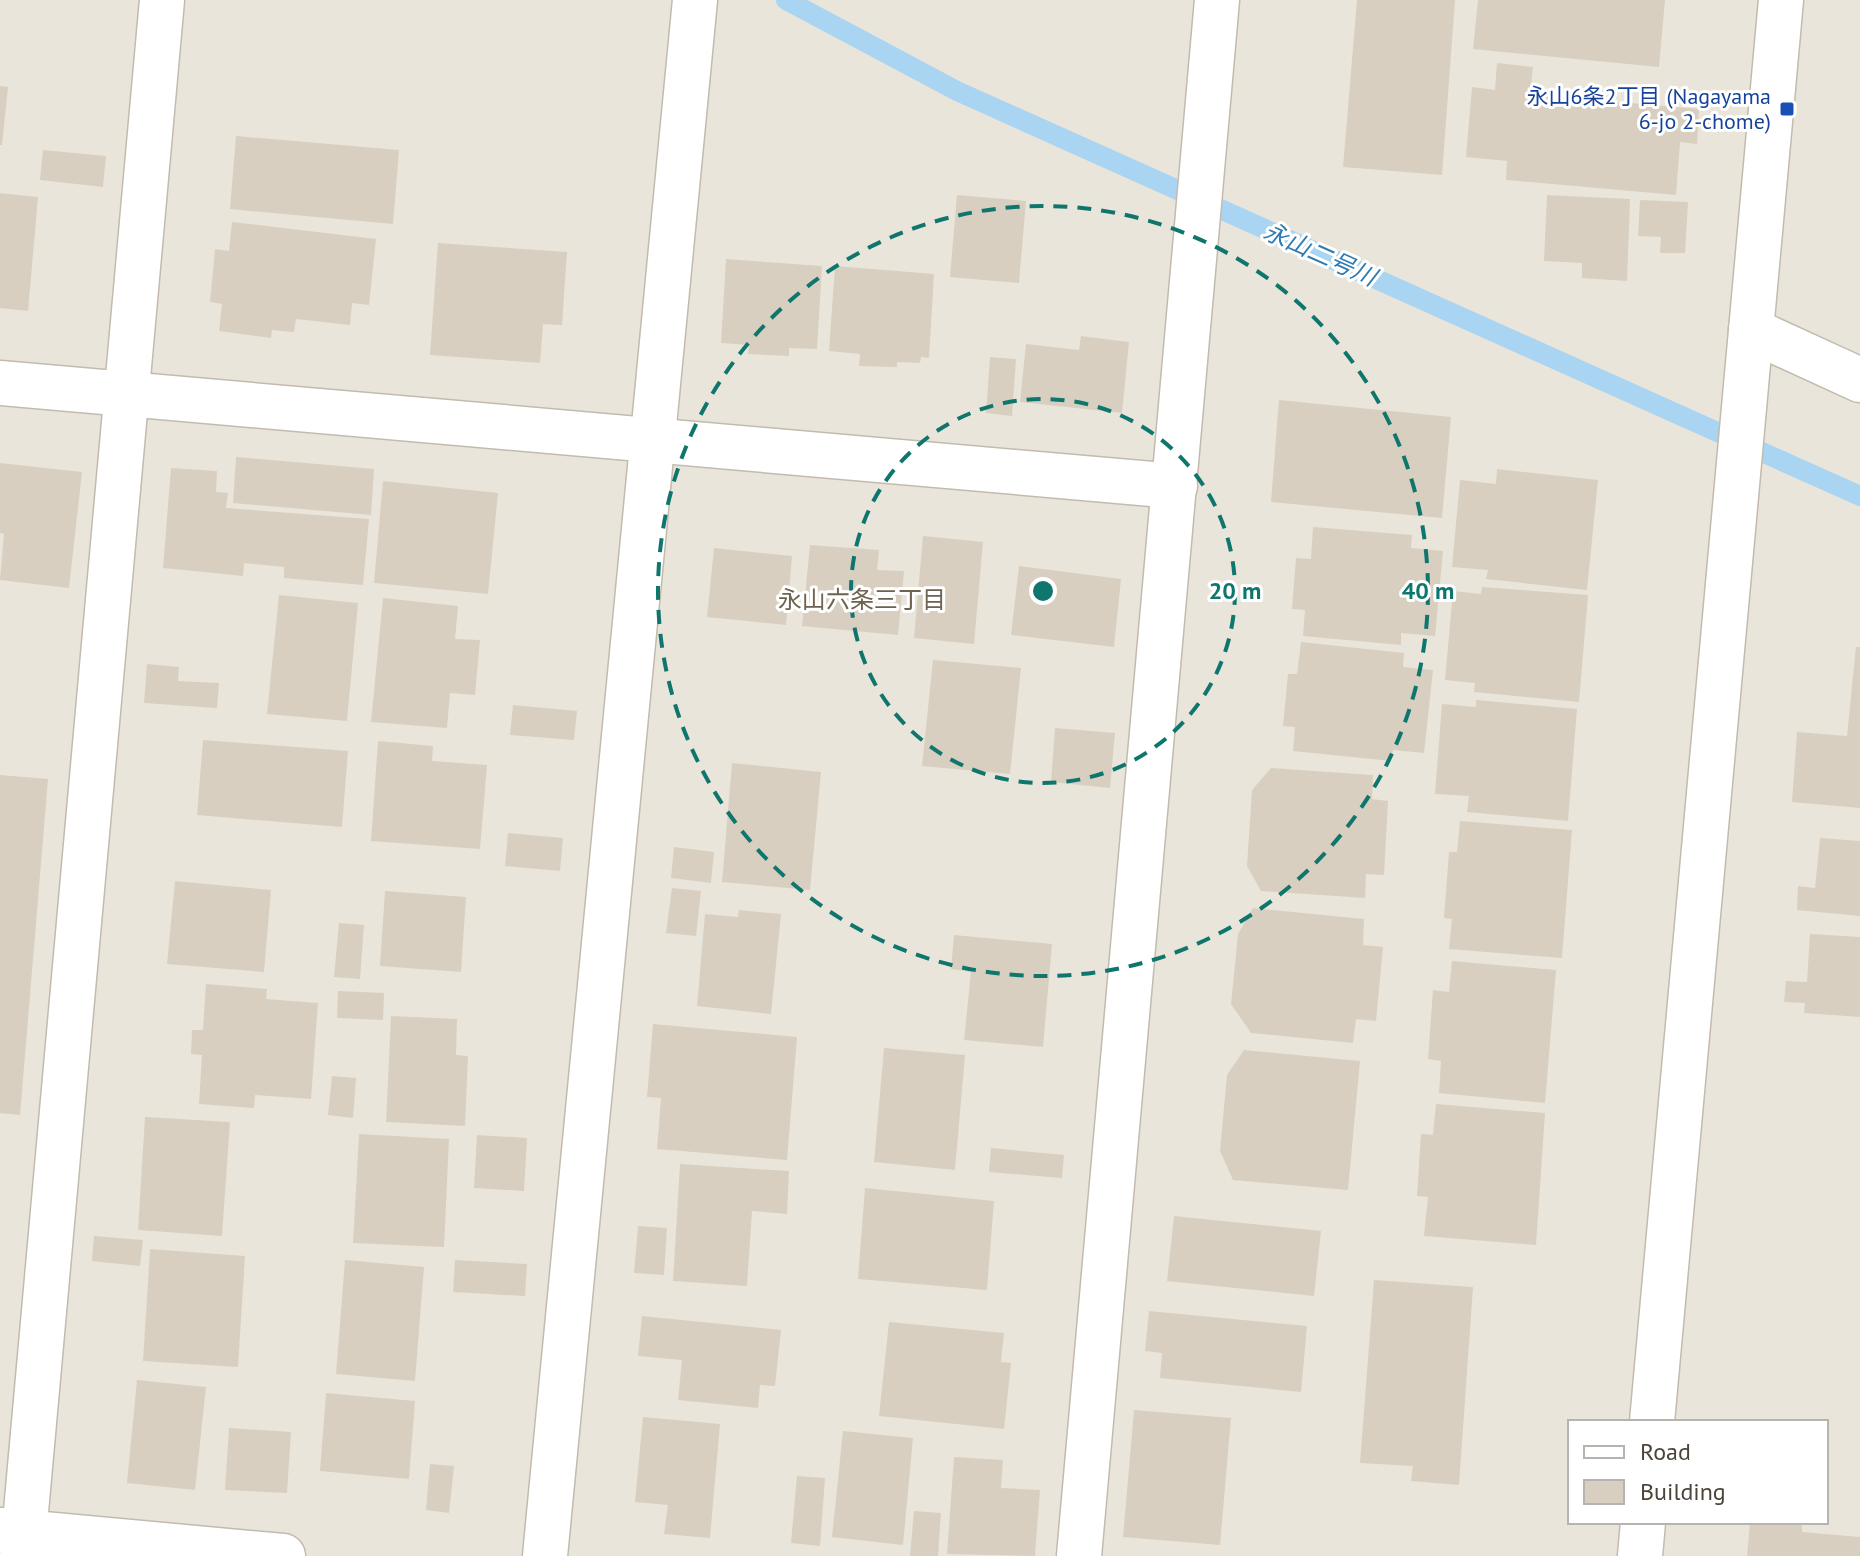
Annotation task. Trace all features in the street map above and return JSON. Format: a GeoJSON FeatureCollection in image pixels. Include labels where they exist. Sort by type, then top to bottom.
{"type":"FeatureCollection","features":[{"type":"Feature","properties":{"kind":"street"},"geometry":{"type":"LineString","coordinates":[[162,0],[15,1539],[283,1556]]}},
{"type":"Feature","properties":{"kind":"street"},"geometry":{"type":"LineString","coordinates":[[1079,1556],[1217,0]]}},
{"type":"Feature","properties":{"kind":"street"},"geometry":{"type":"LineString","coordinates":[[1652,1420],[1781,0]]}},
{"type":"Feature","properties":{"kind":"street"},"geometry":{"type":"LineString","coordinates":[[545,1556],[695,2]]}},
{"type":"Feature","properties":{"kind":"street"},"geometry":{"type":"LineString","coordinates":[[1751,330],[1860,380]]}},
{"type":"Feature","properties":{"kind":"street"},"geometry":{"type":"LineString","coordinates":[[0,383],[1175,486]]}},
{"type":"Feature","properties":{"kind":"street"},"geometry":{"type":"LineString","coordinates":[[1640,1556],[1643,1524]]}},
{"type":"Feature","properties":{"kind":"shaded area"},"geometry":{"type":"Polygon","coordinates":[[[0,0],[1860,0],[1860,1556],[0,1556],[0,0]]]}},
{"type":"Feature","properties":{"kind":"building"},"geometry":{"type":"Polygon","coordinates":[[[1357,0],[1455,0],[1442,175],[1343,167],[1357,0]]]}},
{"type":"Feature","properties":{"kind":"building"},"geometry":{"type":"Polygon","coordinates":[[[1478,0],[1665,0],[1659,67],[1473,49],[1478,0]]]}},
{"type":"Feature","properties":{"kind":"building"},"geometry":{"type":"Polygon","coordinates":[[[1497,63],[1533,67],[1530,94],[1699,109],[1697,144],[1680,142],[1676,195],[1506,180],[1507,161],[1466,157],[1472,87],[1495,90],[1497,63]]]}},
{"type":"Feature","properties":{"kind":"building"},"geometry":{"type":"Polygon","coordinates":[[[0,86],[8,87],[2,145],[0,145],[0,86]]]}},
{"type":"Feature","properties":{"kind":"building"},"geometry":{"type":"Polygon","coordinates":[[[236,136],[399,150],[393,224],[230,209],[236,136]]]}},
{"type":"Feature","properties":{"kind":"building"},"geometry":{"type":"Polygon","coordinates":[[[43,150],[106,156],[103,187],[40,180],[43,150]]]}},
{"type":"Feature","properties":{"kind":"building"},"geometry":{"type":"Polygon","coordinates":[[[0,193],[38,197],[28,311],[0,308],[0,193]]]}},
{"type":"Feature","properties":{"kind":"building"},"geometry":{"type":"Polygon","coordinates":[[[957,195],[1026,201],[1019,283],[950,277],[957,195]]]}},
{"type":"Feature","properties":{"kind":"building"},"geometry":{"type":"Polygon","coordinates":[[[1547,195],[1630,199],[1627,281],[1582,278],[1582,263],[1544,261],[1547,195]]]}},
{"type":"Feature","properties":{"kind":"building"},"geometry":{"type":"Polygon","coordinates":[[[1640,200],[1688,202],[1685,253],[1660,253],[1661,237],[1638,236],[1640,200]]]}},
{"type":"Feature","properties":{"kind":"building"},"geometry":{"type":"Polygon","coordinates":[[[232,222],[376,239],[369,305],[352,303],[350,325],[296,319],[294,332],[272,330],[271,338],[219,331],[222,304],[210,302],[215,249],[229,251],[232,222]]]}},
{"type":"Feature","properties":{"kind":"building"},"geometry":{"type":"Polygon","coordinates":[[[438,243],[567,252],[562,325],[543,324],[540,363],[430,355],[438,243]]]}},
{"type":"Feature","properties":{"kind":"building"},"geometry":{"type":"Polygon","coordinates":[[[726,259],[822,266],[817,349],[789,348],[789,356],[748,354],[749,345],[721,343],[726,259]]]}},
{"type":"Feature","properties":{"kind":"building"},"geometry":{"type":"Polygon","coordinates":[[[835,266],[934,274],[929,358],[921,357],[920,363],[897,362],[897,367],[859,366],[860,354],[829,351],[835,266]]]}},
{"type":"Feature","properties":{"kind":"building"},"geometry":{"type":"Polygon","coordinates":[[[1081,336],[1129,342],[1122,413],[1020,402],[1026,344],[1079,350],[1081,336]]]}},
{"type":"Feature","properties":{"kind":"building"},"geometry":{"type":"Polygon","coordinates":[[[990,357],[1016,359],[1012,416],[986,413],[990,357]]]}},
{"type":"Feature","properties":{"kind":"building"},"geometry":{"type":"Polygon","coordinates":[[[1279,400],[1451,417],[1442,518],[1271,502],[1279,400]]]}},
{"type":"Feature","properties":{"kind":"building"},"geometry":{"type":"Polygon","coordinates":[[[236,457],[374,469],[371,515],[233,503],[236,457]]]}},
{"type":"Feature","properties":{"kind":"building"},"geometry":{"type":"Polygon","coordinates":[[[0,463],[82,472],[69,588],[0,580],[4,534],[0,533],[0,463]]]}},
{"type":"Feature","properties":{"kind":"building"},"geometry":{"type":"Polygon","coordinates":[[[171,468],[217,471],[216,492],[228,493],[226,508],[369,519],[363,585],[284,578],[284,567],[244,563],[243,576],[163,568],[171,468]]]}},
{"type":"Feature","properties":{"kind":"building"},"geometry":{"type":"Polygon","coordinates":[[[1497,469],[1598,480],[1587,590],[1486,579],[1488,570],[1452,567],[1460,480],[1496,484],[1497,469]]]}},
{"type":"Feature","properties":{"kind":"building"},"geometry":{"type":"Polygon","coordinates":[[[383,481],[498,493],[488,594],[374,583],[383,481]]]}},
{"type":"Feature","properties":{"kind":"building"},"geometry":{"type":"Polygon","coordinates":[[[1313,527],[1412,535],[1411,548],[1443,551],[1435,636],[1401,633],[1401,645],[1303,636],[1305,610],[1292,609],[1296,558],[1311,559],[1313,527]]]}},
{"type":"Feature","properties":{"kind":"building"},"geometry":{"type":"Polygon","coordinates":[[[923,536],[983,542],[974,644],[914,638],[923,536]]]}},
{"type":"Feature","properties":{"kind":"building"},"geometry":{"type":"Polygon","coordinates":[[[810,545],[879,550],[877,570],[904,571],[898,635],[802,626],[810,545]]]}},
{"type":"Feature","properties":{"kind":"building"},"geometry":{"type":"Polygon","coordinates":[[[714,548],[792,556],[786,625],[707,617],[714,548]]]}},
{"type":"Feature","properties":{"kind":"building"},"geometry":{"type":"Polygon","coordinates":[[[1019,566],[1121,579],[1114,647],[1011,635],[1019,566]]]}},
{"type":"Feature","properties":{"kind":"building"},"geometry":{"type":"Polygon","coordinates":[[[1482,587],[1588,595],[1579,702],[1474,692],[1475,683],[1445,680],[1453,591],[1481,594],[1482,587]]]}},
{"type":"Feature","properties":{"kind":"building"},"geometry":{"type":"Polygon","coordinates":[[[279,595],[358,603],[347,721],[267,714],[279,595]]]}},
{"type":"Feature","properties":{"kind":"building"},"geometry":{"type":"Polygon","coordinates":[[[383,598],[458,606],[455,639],[480,640],[475,695],[450,693],[447,728],[371,722],[383,598]]]}},
{"type":"Feature","properties":{"kind":"building"},"geometry":{"type":"Polygon","coordinates":[[[1301,642],[1404,653],[1403,667],[1433,670],[1424,753],[1393,750],[1391,761],[1293,751],[1295,727],[1283,726],[1288,674],[1297,674],[1301,642]]]}},
{"type":"Feature","properties":{"kind":"building"},"geometry":{"type":"Polygon","coordinates":[[[1856,647],[1860,647],[1860,808],[1792,802],[1797,732],[1847,736],[1856,647]]]}},
{"type":"Feature","properties":{"kind":"building"},"geometry":{"type":"Polygon","coordinates":[[[933,660],[1021,668],[1010,774],[922,766],[933,660]]]}},
{"type":"Feature","properties":{"kind":"building"},"geometry":{"type":"Polygon","coordinates":[[[147,664],[179,667],[178,681],[219,683],[217,708],[144,703],[147,664]]]}},
{"type":"Feature","properties":{"kind":"building"},"geometry":{"type":"Polygon","coordinates":[[[1476,700],[1577,709],[1568,821],[1467,812],[1469,796],[1435,794],[1442,704],[1476,707],[1476,700]]]}},
{"type":"Feature","properties":{"kind":"building"},"geometry":{"type":"Polygon","coordinates":[[[513,705],[577,711],[574,740],[510,735],[513,705]]]}},
{"type":"Feature","properties":{"kind":"building"},"geometry":{"type":"Polygon","coordinates":[[[1055,728],[1115,733],[1110,788],[1051,782],[1055,728]]]}},
{"type":"Feature","properties":{"kind":"building"},"geometry":{"type":"Polygon","coordinates":[[[203,740],[348,751],[342,827],[197,815],[203,740]]]}},
{"type":"Feature","properties":{"kind":"building"},"geometry":{"type":"Polygon","coordinates":[[[378,741],[433,746],[432,761],[487,765],[480,849],[371,841],[378,741]]]}},
{"type":"Feature","properties":{"kind":"building"},"geometry":{"type":"Polygon","coordinates":[[[732,763],[821,772],[810,890],[722,882],[732,763]]]}},
{"type":"Feature","properties":{"kind":"building"},"geometry":{"type":"Polygon","coordinates":[[[1271,768],[1373,775],[1372,799],[1388,801],[1384,875],[1366,874],[1365,898],[1261,891],[1247,866],[1252,790],[1271,768]]]}},
{"type":"Feature","properties":{"kind":"building"},"geometry":{"type":"Polygon","coordinates":[[[0,775],[48,779],[20,1115],[0,1113],[0,775]]]}},
{"type":"Feature","properties":{"kind":"building"},"geometry":{"type":"Polygon","coordinates":[[[1460,821],[1572,830],[1562,958],[1449,949],[1452,919],[1444,918],[1449,852],[1457,852],[1460,821]]]}},
{"type":"Feature","properties":{"kind":"building"},"geometry":{"type":"Polygon","coordinates":[[[508,833],[563,838],[560,871],[505,866],[508,833]]]}},
{"type":"Feature","properties":{"kind":"building"},"geometry":{"type":"Polygon","coordinates":[[[1820,838],[1860,841],[1860,916],[1797,910],[1798,886],[1815,888],[1820,838]]]}},
{"type":"Feature","properties":{"kind":"building"},"geometry":{"type":"Polygon","coordinates":[[[674,847],[714,852],[711,883],[671,878],[674,847]]]}},
{"type":"Feature","properties":{"kind":"building"},"geometry":{"type":"Polygon","coordinates":[[[175,881],[271,890],[264,972],[167,964],[175,881]]]}},
{"type":"Feature","properties":{"kind":"building"},"geometry":{"type":"Polygon","coordinates":[[[672,888],[701,891],[696,936],[666,933],[672,888]]]}},
{"type":"Feature","properties":{"kind":"building"},"geometry":{"type":"Polygon","coordinates":[[[385,891],[466,897],[461,972],[380,966],[385,891]]]}},
{"type":"Feature","properties":{"kind":"building"},"geometry":{"type":"Polygon","coordinates":[[[1253,908],[1364,919],[1363,945],[1383,947],[1376,1021],[1356,1019],[1353,1043],[1251,1033],[1231,1004],[1238,934],[1253,908]]]}},
{"type":"Feature","properties":{"kind":"building"},"geometry":{"type":"Polygon","coordinates":[[[739,910],[781,914],[771,1014],[697,1006],[705,914],[738,917],[739,910]]]}},
{"type":"Feature","properties":{"kind":"building"},"geometry":{"type":"Polygon","coordinates":[[[339,923],[364,925],[360,979],[334,977],[339,923]]]}},
{"type":"Feature","properties":{"kind":"building"},"geometry":{"type":"Polygon","coordinates":[[[1810,934],[1860,937],[1860,1017],[1804,1013],[1805,1003],[1784,1002],[1786,981],[1807,982],[1810,934]]]}},
{"type":"Feature","properties":{"kind":"building"},"geometry":{"type":"Polygon","coordinates":[[[954,935],[1052,944],[1043,1047],[964,1040],[971,972],[951,969],[954,935]]]}},
{"type":"Feature","properties":{"kind":"building"},"geometry":{"type":"Polygon","coordinates":[[[1452,961],[1556,970],[1545,1103],[1439,1093],[1441,1061],[1428,1059],[1433,990],[1449,992],[1452,961]]]}},
{"type":"Feature","properties":{"kind":"building"},"geometry":{"type":"Polygon","coordinates":[[[206,984],[267,989],[266,999],[318,1003],[311,1099],[255,1095],[254,1108],[199,1104],[202,1055],[191,1054],[192,1030],[203,1030],[206,984]]]}},
{"type":"Feature","properties":{"kind":"building"},"geometry":{"type":"Polygon","coordinates":[[[338,991],[384,993],[383,1020],[337,1018],[338,991]]]}},
{"type":"Feature","properties":{"kind":"building"},"geometry":{"type":"Polygon","coordinates":[[[391,1016],[457,1019],[456,1055],[468,1056],[465,1126],[386,1122],[391,1016]]]}},
{"type":"Feature","properties":{"kind":"building"},"geometry":{"type":"Polygon","coordinates":[[[653,1024],[797,1037],[787,1160],[657,1149],[661,1098],[647,1097],[653,1024]]]}},
{"type":"Feature","properties":{"kind":"building"},"geometry":{"type":"Polygon","coordinates":[[[884,1048],[965,1055],[955,1170],[874,1162],[884,1048]]]}},
{"type":"Feature","properties":{"kind":"building"},"geometry":{"type":"Polygon","coordinates":[[[1244,1050],[1360,1061],[1348,1190],[1233,1180],[1220,1151],[1227,1075],[1244,1050]]]}},
{"type":"Feature","properties":{"kind":"building"},"geometry":{"type":"Polygon","coordinates":[[[332,1076],[356,1078],[353,1118],[328,1115],[332,1076]]]}},
{"type":"Feature","properties":{"kind":"building"},"geometry":{"type":"Polygon","coordinates":[[[1436,1104],[1545,1113],[1536,1245],[1424,1236],[1428,1197],[1417,1196],[1421,1134],[1433,1135],[1436,1104]]]}},
{"type":"Feature","properties":{"kind":"building"},"geometry":{"type":"Polygon","coordinates":[[[145,1117],[230,1122],[222,1236],[138,1230],[145,1117]]]}},
{"type":"Feature","properties":{"kind":"building"},"geometry":{"type":"Polygon","coordinates":[[[359,1134],[449,1139],[444,1247],[353,1243],[359,1134]]]}},
{"type":"Feature","properties":{"kind":"building"},"geometry":{"type":"Polygon","coordinates":[[[477,1135],[527,1138],[524,1191],[474,1188],[477,1135]]]}},
{"type":"Feature","properties":{"kind":"building"},"geometry":{"type":"Polygon","coordinates":[[[991,1148],[1064,1155],[1062,1178],[989,1172],[991,1148]]]}},
{"type":"Feature","properties":{"kind":"building"},"geometry":{"type":"Polygon","coordinates":[[[680,1164],[789,1171],[787,1214],[752,1211],[747,1286],[673,1281],[680,1164]]]}},
{"type":"Feature","properties":{"kind":"building"},"geometry":{"type":"Polygon","coordinates":[[[865,1188],[994,1201],[987,1290],[858,1279],[865,1188]]]}},
{"type":"Feature","properties":{"kind":"building"},"geometry":{"type":"Polygon","coordinates":[[[1174,1216],[1321,1231],[1314,1296],[1167,1281],[1174,1216]]]}},
{"type":"Feature","properties":{"kind":"building"},"geometry":{"type":"Polygon","coordinates":[[[638,1226],[667,1228],[664,1275],[634,1273],[638,1226]]]}},
{"type":"Feature","properties":{"kind":"building"},"geometry":{"type":"Polygon","coordinates":[[[94,1236],[143,1240],[140,1266],[92,1261],[94,1236]]]}},
{"type":"Feature","properties":{"kind":"building"},"geometry":{"type":"Polygon","coordinates":[[[150,1249],[245,1256],[238,1367],[143,1361],[150,1249]]]}},
{"type":"Feature","properties":{"kind":"building"},"geometry":{"type":"Polygon","coordinates":[[[345,1260],[424,1267],[415,1381],[336,1374],[345,1260]]]}},
{"type":"Feature","properties":{"kind":"building"},"geometry":{"type":"Polygon","coordinates":[[[455,1260],[527,1264],[525,1296],[453,1292],[455,1260]]]}},
{"type":"Feature","properties":{"kind":"building"},"geometry":{"type":"Polygon","coordinates":[[[1374,1280],[1473,1287],[1459,1485],[1411,1481],[1413,1466],[1360,1463],[1374,1280]]]}},
{"type":"Feature","properties":{"kind":"building"},"geometry":{"type":"Polygon","coordinates":[[[1149,1311],[1307,1326],[1301,1392],[1160,1378],[1162,1353],[1145,1351],[1149,1311]]]}},
{"type":"Feature","properties":{"kind":"building"},"geometry":{"type":"Polygon","coordinates":[[[642,1316],[781,1330],[775,1386],[760,1385],[758,1408],[678,1400],[682,1360],[638,1356],[642,1316]]]}},
{"type":"Feature","properties":{"kind":"building"},"geometry":{"type":"Polygon","coordinates":[[[889,1322],[1004,1333],[1001,1362],[1011,1363],[1004,1429],[879,1416],[889,1322]]]}},
{"type":"Feature","properties":{"kind":"building"},"geometry":{"type":"Polygon","coordinates":[[[137,1380],[206,1387],[195,1490],[127,1483],[137,1380]]]}},
{"type":"Feature","properties":{"kind":"building"},"geometry":{"type":"Polygon","coordinates":[[[326,1393],[415,1401],[409,1479],[320,1471],[326,1393]]]}},
{"type":"Feature","properties":{"kind":"building"},"geometry":{"type":"Polygon","coordinates":[[[1134,1410],[1231,1418],[1220,1545],[1123,1537],[1134,1410]]]}},
{"type":"Feature","properties":{"kind":"building"},"geometry":{"type":"Polygon","coordinates":[[[643,1417],[720,1424],[710,1538],[664,1534],[668,1505],[635,1502],[643,1417]]]}},
{"type":"Feature","properties":{"kind":"building"},"geometry":{"type":"Polygon","coordinates":[[[229,1428],[291,1432],[287,1493],[225,1490],[229,1428]]]}},
{"type":"Feature","properties":{"kind":"building"},"geometry":{"type":"Polygon","coordinates":[[[843,1431],[913,1438],[903,1545],[832,1537],[843,1431]]]}},
{"type":"Feature","properties":{"kind":"building"},"geometry":{"type":"Polygon","coordinates":[[[954,1457],[1003,1460],[1001,1488],[1040,1490],[1035,1556],[947,1554],[954,1457]]]}},
{"type":"Feature","properties":{"kind":"building"},"geometry":{"type":"Polygon","coordinates":[[[430,1464],[454,1466],[449,1513],[426,1510],[430,1464]]]}},
{"type":"Feature","properties":{"kind":"building"},"geometry":{"type":"Polygon","coordinates":[[[797,1476],[825,1478],[820,1546],[791,1543],[797,1476]]]}},
{"type":"Feature","properties":{"kind":"building"},"geometry":{"type":"Polygon","coordinates":[[[914,1511],[941,1513],[938,1556],[910,1556],[914,1511]]]}},
{"type":"Feature","properties":{"kind":"building"},"geometry":{"type":"Polygon","coordinates":[[[1750,1524],[1802,1524],[1802,1532],[1860,1537],[1860,1556],[1747,1556],[1750,1524]]]}},
{"type":"Feature","properties":{"kind":"waterway","name":"永山二号川"},"geometry":{"type":"LineString","coordinates":[[786,0],[957,91],[1860,496]]}},
{"type":"Feature","properties":{"kind":"place","name":"永山6条2丁目 (Nagayama 6-jo 2-chome)"},"geometry":{"type":"Point","coordinates":[1787,109]}},
{"type":"Feature","properties":{"kind":"district","name":"永山六条三丁目"},"geometry":{"type":"Point","coordinates":[862,599]}}]}
